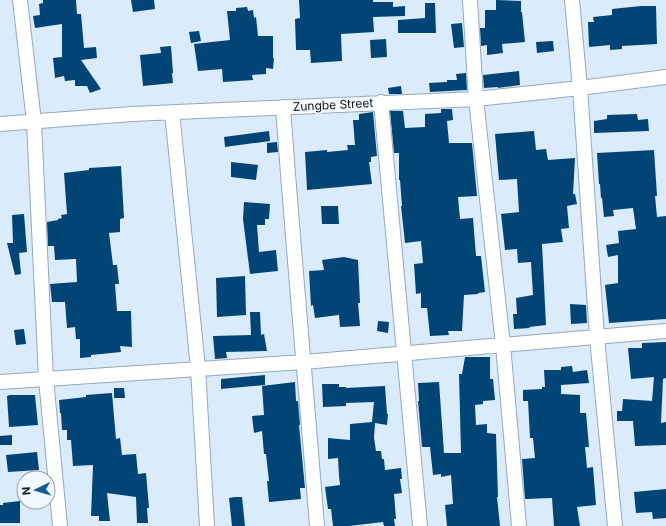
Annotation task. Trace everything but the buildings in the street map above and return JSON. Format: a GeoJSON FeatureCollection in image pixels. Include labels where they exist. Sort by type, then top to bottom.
{"type":"FeatureCollection","features":[{"type":"Feature","properties":{"kind":"street"},"geometry":{"type":"LineString","coordinates":[[20,0],[34,122],[46,379],[60,526]]}},
{"type":"Feature","properties":{"kind":"street"},"geometry":{"type":"LineString","coordinates":[[470,0],[476,99],[502,345],[519,526]]}},
{"type":"Feature","properties":{"kind":"street"},"geometry":{"type":"LineString","coordinates":[[572,0],[580,88],[597,337],[615,526]]}},
{"type":"Feature","properties":{"kind":"street","name":"Zungbe Street"},"geometry":{"type":"LineString","coordinates":[[0,124],[132,114],[476,99],[666,77]]}},
{"type":"Feature","properties":{"kind":"street"},"geometry":{"type":"LineString","coordinates":[[381,102],[420,526]]}},
{"type":"Feature","properties":{"kind":"street"},"geometry":{"type":"LineString","coordinates":[[283,107],[317,526]]}},
{"type":"Feature","properties":{"kind":"street"},"geometry":{"type":"LineString","coordinates":[[172,112],[198,368],[207,526]]}},
{"type":"Feature","properties":{"kind":"street"},"geometry":{"type":"LineString","coordinates":[[0,382],[304,362],[666,331]]}}]}
